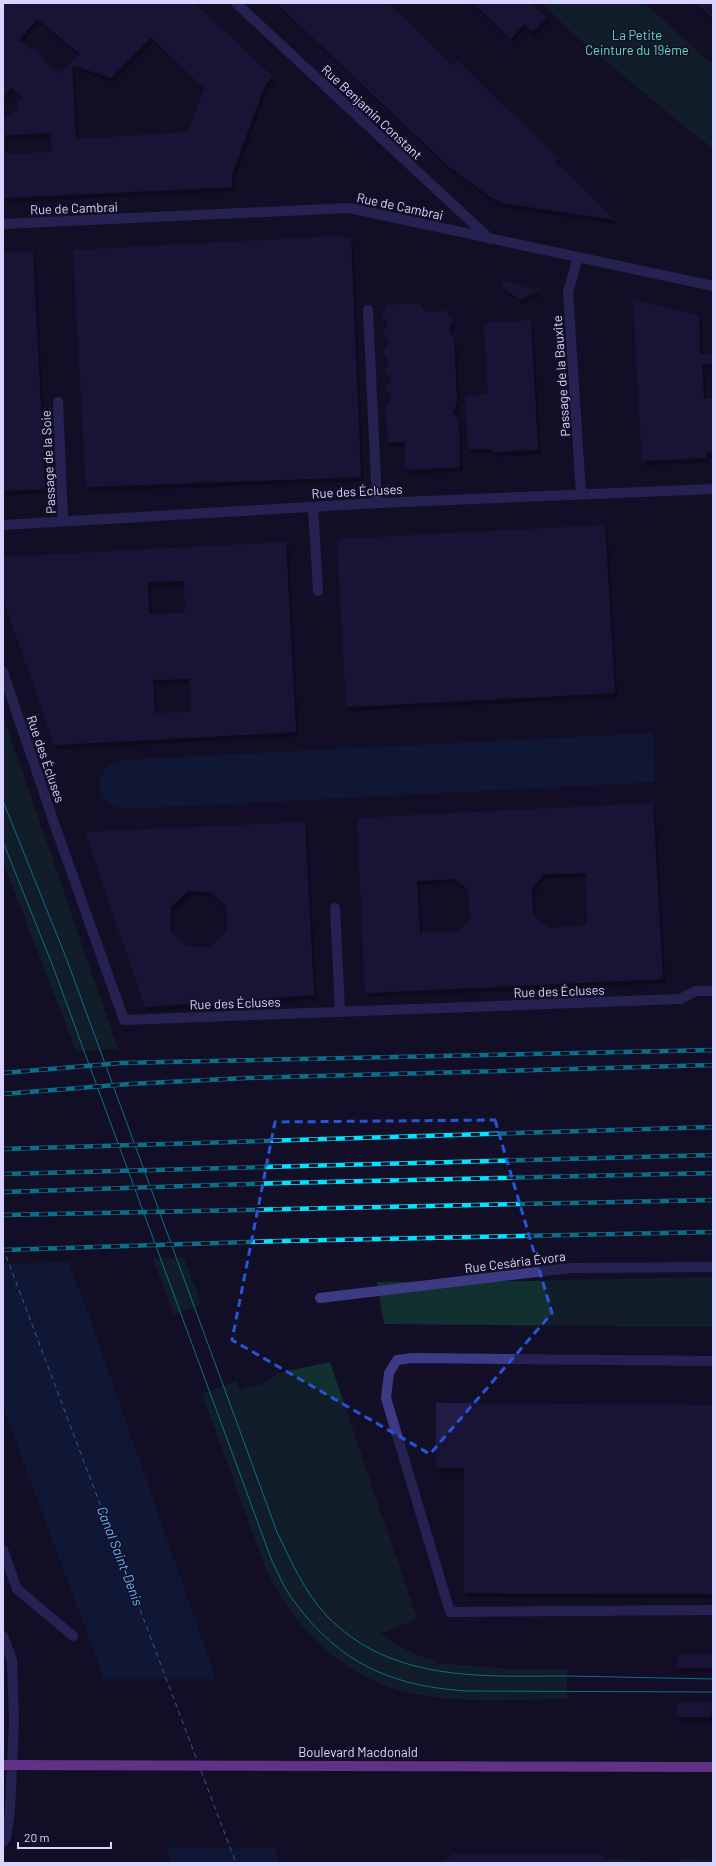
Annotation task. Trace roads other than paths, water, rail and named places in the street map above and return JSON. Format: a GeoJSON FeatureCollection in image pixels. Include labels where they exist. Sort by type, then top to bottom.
{"type":"FeatureCollection","features":[{"type":"Feature","properties":{"kind":"main road","name":"Boulevard Macdonald"},"geometry":{"type":"LineString","coordinates":[[8,1765],[297,1764],[713,1767]]}},
{"type":"Feature","properties":{"kind":"street","name":"Rue Benjamin Constant"},"geometry":{"type":"LineString","coordinates":[[236,3],[490,240]]}},
{"type":"Feature","properties":{"kind":"street","name":"Rue de Cambrai"},"geometry":{"type":"LineString","coordinates":[[3,224],[350,208],[490,240],[713,286]]}},
{"type":"Feature","properties":{"kind":"street","name":"Passage de la Bauxite"},"geometry":{"type":"LineString","coordinates":[[578,257],[568,292],[581,494]]}},
{"type":"Feature","properties":{"kind":"street"},"geometry":{"type":"LineString","coordinates":[[368,310],[377,503]]}},
{"type":"Feature","properties":{"kind":"street","name":"Passage de la Soie"},"geometry":{"type":"LineString","coordinates":[[58,402],[63,521]]}},
{"type":"Feature","properties":{"kind":"street","name":"Rue des Écluses"},"geometry":{"type":"LineString","coordinates":[[3,525],[377,503],[713,489]]}},
{"type":"Feature","properties":{"kind":"street"},"geometry":{"type":"LineString","coordinates":[[313,507],[318,590]]}},
{"type":"Feature","properties":{"kind":"street","name":"Rue des Écluses"},"geometry":{"type":"LineString","coordinates":[[3,672],[54,823],[124,1020],[340,1011],[680,1000],[696,991],[713,991]]}},
{"type":"Feature","properties":{"kind":"street"},"geometry":{"type":"LineString","coordinates":[[335,908],[340,1011]]}},
{"type":"Feature","properties":{"kind":"street","name":"Rue Cesária Évora"},"geometry":{"type":"LineString","coordinates":[[320,1298],[570,1268],[713,1267]]}},
{"type":"Feature","properties":{"kind":"street"},"geometry":{"type":"LineString","coordinates":[[713,1361],[412,1358],[397,1360],[388,1373],[386,1398],[450,1612],[713,1610]]}},
{"type":"Feature","properties":{"kind":"street"},"geometry":{"type":"LineString","coordinates":[[3,1550],[18,1589],[73,1636]]}},
{"type":"Feature","properties":{"kind":"street"},"geometry":{"type":"LineString","coordinates":[[3,1636],[12,1660],[14,1721],[8,1765],[8,1830],[6,1838],[3,1842]]}},
{"type":"Feature","properties":{"kind":"water"},"geometry":{"type":"Polygon","coordinates":[[[653,733],[655,782],[127,809],[116,807],[107,801],[102,794],[100,786],[101,777],[105,769],[113,763],[124,760],[653,733]]]}},
{"type":"Feature","properties":{"kind":"water","name":"Canal Saint-Denis"},"geometry":{"type":"Polygon","coordinates":[[[3,1093],[88,1313],[280,1863],[172,1863],[3,1406],[3,1093]]]}},
{"type":"Feature","properties":{"kind":"tram line"},"geometry":{"type":"LineString","coordinates":[[3,801],[67,960],[277,1532],[298,1575],[318,1606],[326,1615],[352,1637],[379,1653],[408,1664],[439,1671],[471,1675],[503,1676],[713,1679]]}},
{"type":"Feature","properties":{"kind":"tram line"},"geometry":{"type":"LineString","coordinates":[[3,842],[52,964],[272,1561],[282,1582],[307,1617],[325,1637],[345,1653],[366,1666],[388,1676],[412,1683],[439,1688],[467,1691],[713,1692]]}},
{"type":"Feature","properties":{"kind":"railway"},"geometry":{"type":"LineString","coordinates":[[3,1073],[121,1063],[713,1050]]}},
{"type":"Feature","properties":{"kind":"railway"},"geometry":{"type":"LineString","coordinates":[[3,1094],[129,1084],[246,1078],[713,1065]]}},
{"type":"Feature","properties":{"kind":"railway"},"geometry":{"type":"LineString","coordinates":[[3,1149],[713,1127]]}},
{"type":"Feature","properties":{"kind":"railway"},"geometry":{"type":"LineString","coordinates":[[3,1174],[713,1155]]}},
{"type":"Feature","properties":{"kind":"railway"},"geometry":{"type":"LineString","coordinates":[[3,1192],[281,1183],[713,1173]]}},
{"type":"Feature","properties":{"kind":"railway"},"geometry":{"type":"LineString","coordinates":[[3,1215],[713,1200]]}},
{"type":"Feature","properties":{"kind":"railway"},"geometry":{"type":"LineString","coordinates":[[3,1250],[281,1241],[713,1232]]}},
{"type":"Feature","properties":{"kind":"park label","name":"La Petite Ceinture du 19ème"},"geometry":{"type":"Point","coordinates":[637,42]}}]}
